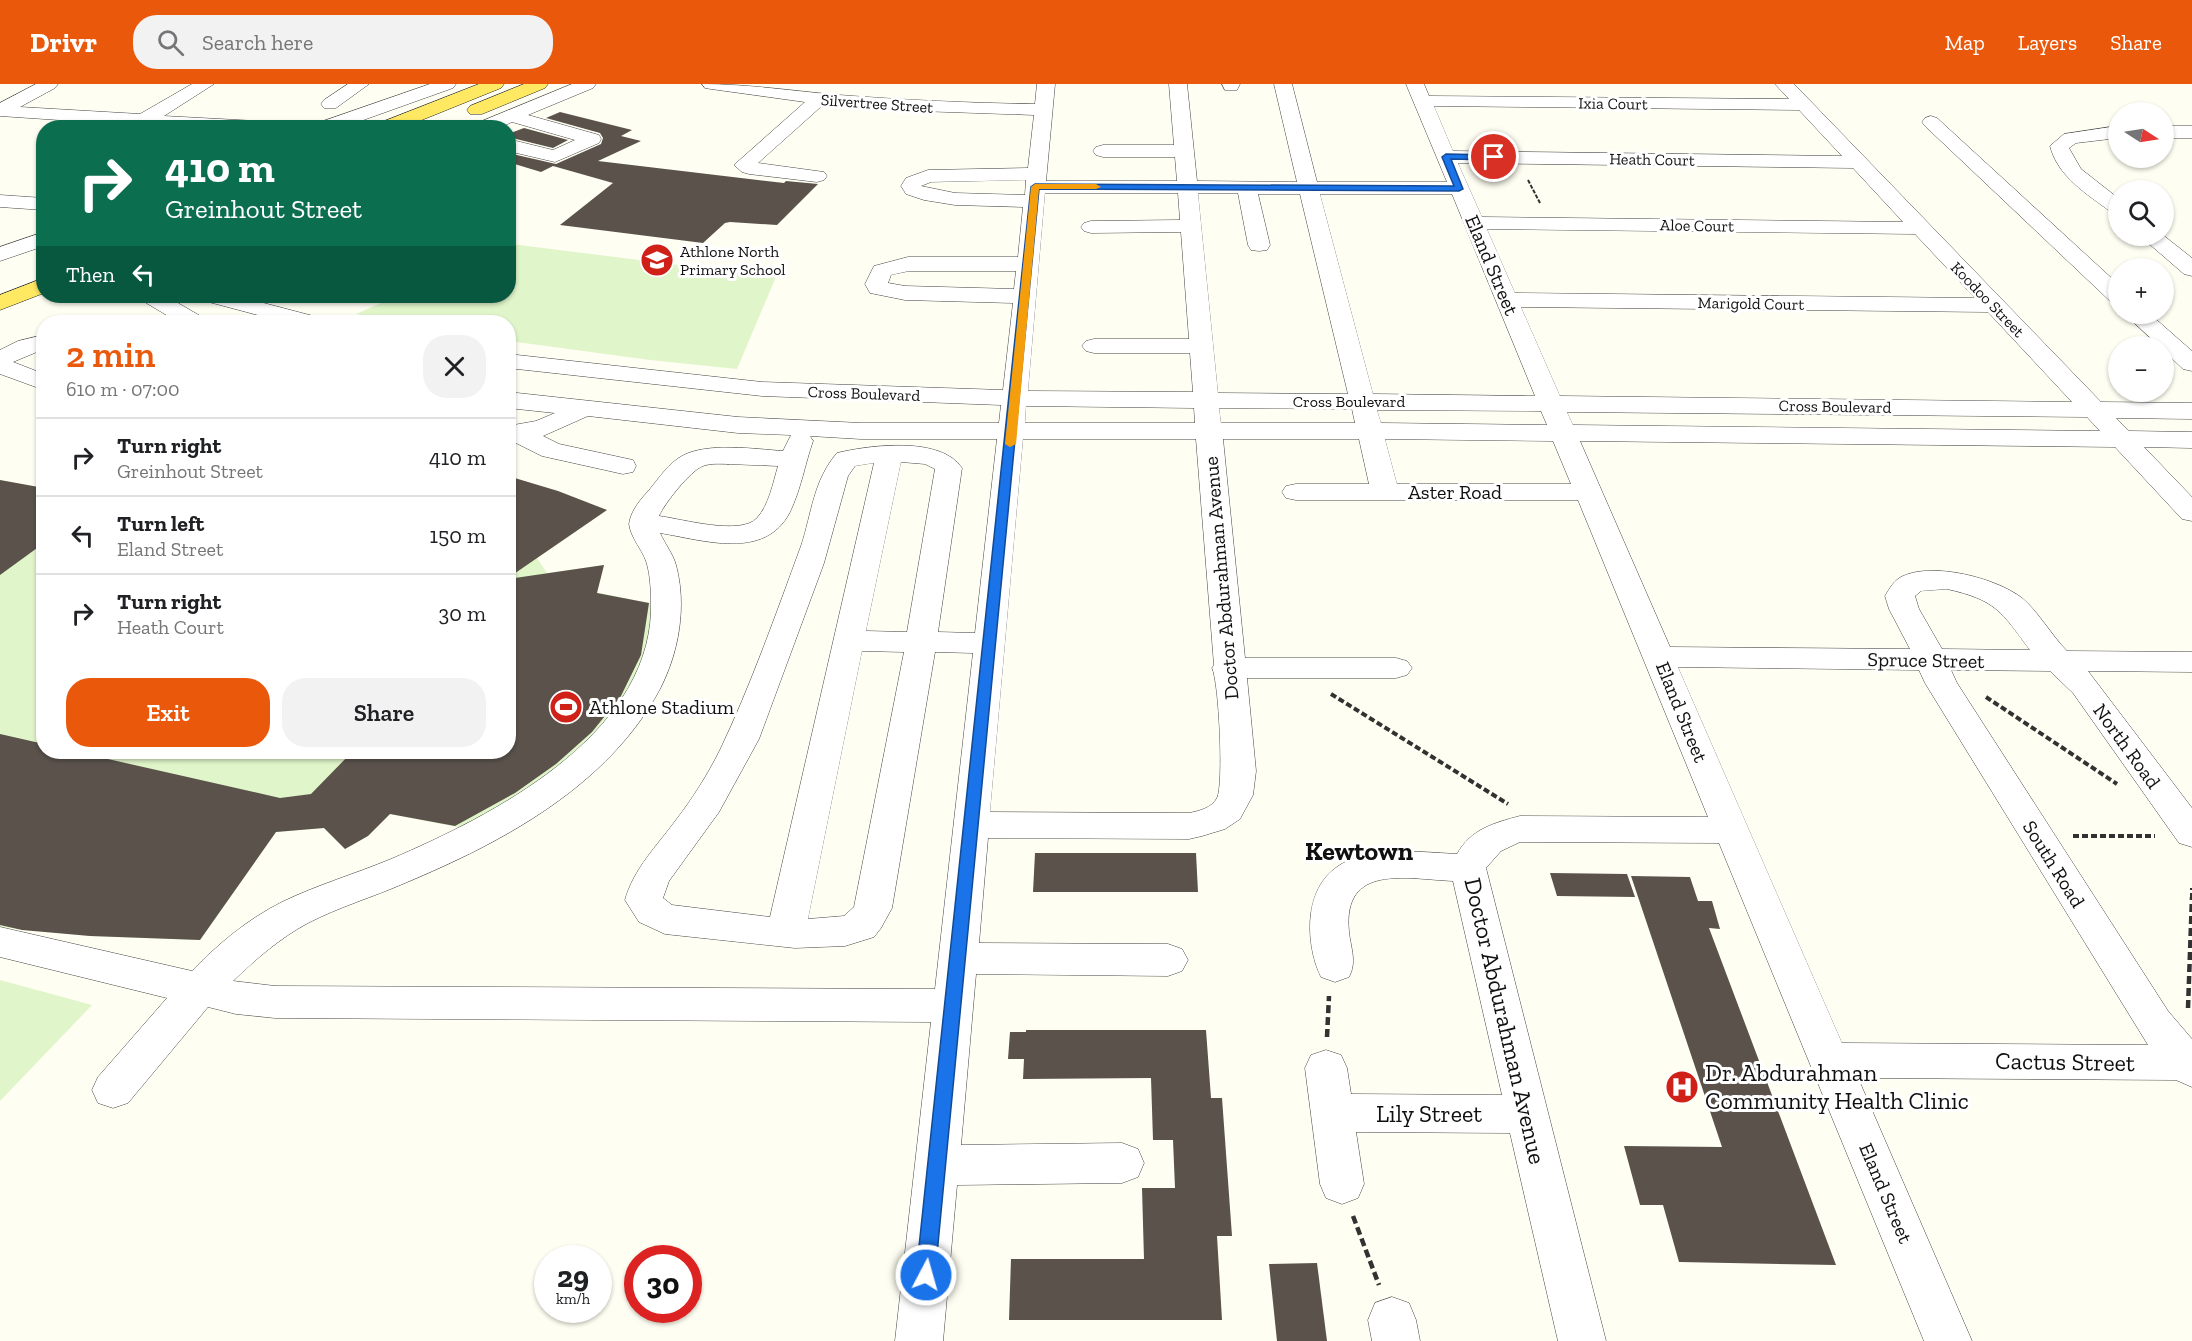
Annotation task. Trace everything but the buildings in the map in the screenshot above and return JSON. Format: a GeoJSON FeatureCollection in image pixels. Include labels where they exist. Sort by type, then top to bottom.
{"type":"FeatureCollection","features":[{"type":"Feature","properties":{"kind":"main road"},"geometry":{"type":"LineString","coordinates":[[404,120],[495,84]]}},
{"type":"Feature","properties":{"kind":"main road"},"geometry":{"type":"LineString","coordinates":[[452,120],[539,84]]}},
{"type":"Feature","properties":{"kind":"main road"},"geometry":{"type":"LineString","coordinates":[[0,281],[36,267]]}},
{"type":"Feature","properties":{"kind":"main road"},"geometry":{"type":"LineString","coordinates":[[0,303],[36,288]]}},
{"type":"Feature","properties":{"kind":"street"},"geometry":{"type":"LineString","coordinates":[[0,91],[13,84],[47,85]]}},
{"type":"Feature","properties":{"kind":"street"},"geometry":{"type":"LineString","coordinates":[[145,119],[205,84]]}},
{"type":"Feature","properties":{"kind":"street"},"geometry":{"type":"LineString","coordinates":[[330,104],[360,84]]}},
{"type":"Feature","properties":{"kind":"street"},"geometry":{"type":"LineString","coordinates":[[345,120],[447,84]]}},
{"type":"Feature","properties":{"kind":"street"},"geometry":{"type":"LineString","coordinates":[[501,120],[587,84]]}},
{"type":"Feature","properties":{"kind":"street","name":"Silvertree Street"},"geometry":{"type":"LineString","coordinates":[[711,84],[819,99],[935,108],[1044,110]]}},
{"type":"Feature","properties":{"kind":"street"},"geometry":{"type":"LineString","coordinates":[[919,1341],[1046,84]]}},
{"type":"Feature","properties":{"kind":"street","name":"Doctor Abdurahman Avenue"},"geometry":{"type":"LineString","coordinates":[[972,825],[1189,826],[1212,821],[1228,812],[1236,800],[1239,771],[1228,668],[1178,84]]}},
{"type":"Feature","properties":{"kind":"street"},"geometry":{"type":"LineString","coordinates":[[1282,84],[1364,402]]}},
{"type":"Feature","properties":{"kind":"street","name":"Koodoo Street"},"geometry":{"type":"LineString","coordinates":[[1784,84],[2192,513]]}},
{"type":"Feature","properties":{"kind":"street"},"geometry":{"type":"LineString","coordinates":[[0,110],[47,85]]}},
{"type":"Feature","properties":{"kind":"street","name":"Ixia Court"},"geometry":{"type":"LineString","coordinates":[[1418,92],[1804,105]]}},
{"type":"Feature","properties":{"kind":"street","name":"Eland Street"},"geometry":{"type":"LineString","coordinates":[[1418,92],[1948,1341]]}},
{"type":"Feature","properties":{"kind":"street"},"geometry":{"type":"LineString","coordinates":[[819,99],[744,166],[823,170]]}},
{"type":"Feature","properties":{"kind":"street"},"geometry":{"type":"LineString","coordinates":[[0,110],[153,120]]}},
{"type":"Feature","properties":{"kind":"street"},"geometry":{"type":"LineString","coordinates":[[510,116],[592,139],[555,156],[516,147]]}},
{"type":"Feature","properties":{"kind":"street"},"geometry":{"type":"LineString","coordinates":[[1931,122],[2108,287]]}},
{"type":"Feature","properties":{"kind":"street"},"geometry":{"type":"LineString","coordinates":[[2174,132],[2192,132]]}},
{"type":"Feature","properties":{"kind":"street"},"geometry":{"type":"LineString","coordinates":[[2108,133],[2071,138],[2059,146],[2061,158],[2108,199]]}},
{"type":"Feature","properties":{"kind":"street"},"geometry":{"type":"LineString","coordinates":[[1103,151],[1183,151]]}},
{"type":"Feature","properties":{"kind":"street","name":"Heath Court"},"geometry":{"type":"LineString","coordinates":[[1446,157],[1858,162]]}},
{"type":"Feature","properties":{"kind":"street"},"geometry":{"type":"LineString","coordinates":[[1035,188],[928,176],[913,182],[911,186],[913,190],[920,193],[936,196],[1035,188],[1459,189]]}},
{"type":"Feature","properties":{"kind":"street"},"geometry":{"type":"LineString","coordinates":[[1247,187],[1259,245]]}},
{"type":"Feature","properties":{"kind":"street"},"geometry":{"type":"LineString","coordinates":[[0,201],[36,203]]}},
{"type":"Feature","properties":{"kind":"street","name":"Aloe Court"},"geometry":{"type":"LineString","coordinates":[[1473,223],[1921,228]]}},
{"type":"Feature","properties":{"kind":"street"},"geometry":{"type":"LineString","coordinates":[[1091,227],[1189,226]]}},
{"type":"Feature","properties":{"kind":"street"},"geometry":{"type":"LineString","coordinates":[[0,255],[36,241]]}},
{"type":"Feature","properties":{"kind":"street"},"geometry":{"type":"LineString","coordinates":[[2163,246],[2192,269]]}},
{"type":"Feature","properties":{"kind":"street"},"geometry":{"type":"LineString","coordinates":[[1024,296],[905,293],[878,288],[876,284],[882,272],[908,264],[1028,264]]}},
{"type":"Feature","properties":{"kind":"street","name":"Marigold Court"},"geometry":{"type":"LineString","coordinates":[[1507,300],[1994,305]]}},
{"type":"Feature","properties":{"kind":"street"},"geometry":{"type":"LineString","coordinates":[[163,303],[182,315]]}},
{"type":"Feature","properties":{"kind":"street"},"geometry":{"type":"LineString","coordinates":[[239,303],[283,315]]}},
{"type":"Feature","properties":{"kind":"street"},"geometry":{"type":"LineString","coordinates":[[224,315],[247,305]]}},
{"type":"Feature","properties":{"kind":"street"},"geometry":{"type":"LineString","coordinates":[[2148,324],[2192,364]]}},
{"type":"Feature","properties":{"kind":"street"},"geometry":{"type":"LineString","coordinates":[[0,359],[26,346],[36,344]]}},
{"type":"Feature","properties":{"kind":"street"},"geometry":{"type":"LineString","coordinates":[[1094,346],[1200,346]]}},
{"type":"Feature","properties":{"kind":"street","name":"Cross Boulevard"},"geometry":{"type":"LineString","coordinates":[[516,362],[751,388],[1014,398],[1371,431],[2192,440]]}},
{"type":"Feature","properties":{"kind":"street"},"geometry":{"type":"LineString","coordinates":[[0,365],[36,380]]}},
{"type":"Feature","properties":{"kind":"street"},"geometry":{"type":"LineString","coordinates":[[516,433],[543,428],[583,410],[615,374]]}},
{"type":"Feature","properties":{"kind":"street"},"geometry":{"type":"LineString","coordinates":[[643,522],[730,535],[755,532],[763,528],[772,519],[782,497],[804,428],[820,392]]}},
{"type":"Feature","properties":{"kind":"street","name":"Cross Boulevard"},"geometry":{"type":"LineString","coordinates":[[516,401],[583,410],[738,424],[861,431],[1012,430],[1364,402],[1551,402],[2192,411]]}},
{"type":"Feature","properties":{"kind":"street","name":"Aster Road"},"geometry":{"type":"LineString","coordinates":[[1364,402],[1385,492],[1587,492]]}},
{"type":"Feature","properties":{"kind":"street"},"geometry":{"type":"LineString","coordinates":[[516,435],[551,450],[624,466]]}},
{"type":"Feature","properties":{"kind":"street"},"geometry":{"type":"LineString","coordinates":[[786,933],[889,455]]}},
{"type":"Feature","properties":{"kind":"street"},"geometry":{"type":"LineString","coordinates":[[854,456],[934,457],[945,461],[949,468],[921,643],[873,908],[869,917],[860,926],[842,933],[786,933],[665,919],[652,912],[644,900],[646,890],[654,874],[689,829],[729,768],[780,643],[818,537],[835,474],[839,465],[854,456]]}},
{"type":"Feature","properties":{"kind":"street"},"geometry":{"type":"LineString","coordinates":[[113,1090],[201,990],[247,944],[282,920],[408,867],[516,813],[573,772],[609,738],[647,687],[660,654],[666,626],[666,591],[661,564],[643,527],[651,506],[670,483],[695,460],[709,458],[793,459]]}},
{"type":"Feature","properties":{"kind":"street"},"geometry":{"type":"LineString","coordinates":[[1296,492],[1385,492]]}},
{"type":"Feature","properties":{"kind":"street","name":"South Road"},"geometry":{"type":"LineString","coordinates":[[2059,661],[2042,644],[2013,606],[2001,596],[1972,584],[1929,579],[1914,582],[1905,588],[1900,596],[1904,609],[1922,640],[1941,683],[2154,1023],[2190,1065]]}},
{"type":"Feature","properties":{"kind":"street"},"geometry":{"type":"LineString","coordinates":[[849,642],[990,643]]}},
{"type":"Feature","properties":{"kind":"street","name":"Spruce Street"},"geometry":{"type":"LineString","coordinates":[[1659,657],[2192,662]]}},
{"type":"Feature","properties":{"kind":"street","name":"North Road"},"geometry":{"type":"LineString","coordinates":[[2059,661],[2084,686],[2192,834]]}},
{"type":"Feature","properties":{"kind":"street"},"geometry":{"type":"LineString","coordinates":[[1228,668],[1396,668]]}},
{"type":"Feature","properties":{"kind":"street","name":"Doctor Abdurahman Avenue"},"geometry":{"type":"LineString","coordinates":[[1582,1341],[1468,868],[1480,848],[1497,835],[1520,829],[1731,830]]}},
{"type":"Feature","properties":{"kind":"street"},"geometry":{"type":"LineString","coordinates":[[1335,966],[1330,916],[1336,891],[1347,878],[1361,871],[1382,866],[1468,868]]}},
{"type":"Feature","properties":{"kind":"street"},"geometry":{"type":"LineString","coordinates":[[0,942],[236,998],[275,1002],[953,1006]]}},
{"type":"Feature","properties":{"kind":"street"},"geometry":{"type":"LineString","coordinates":[[958,958],[1168,960]]}},
{"type":"Feature","properties":{"kind":"street","name":"Cactus Street"},"geometry":{"type":"LineString","coordinates":[[1830,1060],[2190,1065]]}},
{"type":"Feature","properties":{"kind":"street"},"geometry":{"type":"LineString","coordinates":[[1326,1068],[1342,1184]]}},
{"type":"Feature","properties":{"kind":"street","name":"Lily Street"},"geometry":{"type":"LineString","coordinates":[[1332,1113],[1526,1114]]}},
{"type":"Feature","properties":{"kind":"street"},"geometry":{"type":"LineString","coordinates":[[937,1165],[1122,1163]]}},
{"type":"Feature","properties":{"kind":"path"},"geometry":{"type":"LineString","coordinates":[[1518,158],[1550,223]]}},
{"type":"Feature","properties":{"kind":"path"},"geometry":{"type":"LineString","coordinates":[[1325,668],[1330,694],[1515,808],[1520,829]]}},
{"type":"Feature","properties":{"kind":"path"},"geometry":{"type":"LineString","coordinates":[[1978,692],[2124,789]]}},
{"type":"Feature","properties":{"kind":"path"},"geometry":{"type":"LineString","coordinates":[[2036,836],[2156,836]]}},
{"type":"Feature","properties":{"kind":"path"},"geometry":{"type":"LineString","coordinates":[[2190,1065],[2192,888]]}},
{"type":"Feature","properties":{"kind":"path"},"geometry":{"type":"LineString","coordinates":[[1326,1068],[1329,992],[1335,966]]}},
{"type":"Feature","properties":{"kind":"path"},"geometry":{"type":"LineString","coordinates":[[1342,1184],[1394,1331]]}},
{"type":"Feature","properties":{"kind":"green space"},"geometry":{"type":"Polygon","coordinates":[[[516,245],[776,277],[737,369],[516,342],[516,315],[356,314],[381,303],[516,303],[516,245]]]}},
{"type":"Feature","properties":{"kind":"green space","name":"Athlone Stadium"},"geometry":{"type":"Polygon","coordinates":[[[516,478],[607,510],[537,558],[547,573],[604,565],[601,579],[590,591],[654,604],[656,631],[635,691],[562,769],[467,829],[390,814],[368,836],[345,849],[324,828],[276,832],[200,940],[90,936],[0,927],[0,480],[36,487],[36,759],[516,759],[516,478]]]}},
{"type":"Feature","properties":{"kind":"green space"},"geometry":{"type":"Polygon","coordinates":[[[0,980],[92,1005],[0,1101],[0,980]]]}},
{"type":"Feature","properties":{"kind":"slow traffic"},"geometry":{"type":"LineString","coordinates":[[1010,444],[1035,187],[1096,187]]}},
{"type":"Feature","properties":{"kind":"place","name":"Athlone North Primary School"},"geometry":{"type":"Point","coordinates":[657,260]}},
{"type":"Feature","properties":{"kind":"place","name":"Athlone Stadium"},"geometry":{"type":"Point","coordinates":[566,707]}},
{"type":"Feature","properties":{"kind":"place","name":"Dr. Abdurahman Community Health Clinic"},"geometry":{"type":"Point","coordinates":[1682,1087]}},
{"type":"Feature","properties":{"kind":"district","name":"Kewtown"},"geometry":{"type":"Point","coordinates":[1359,851]}},
{"type":"Feature","properties":{"kind":"route"},"geometry":{"type":"LineString","coordinates":[[926,1275],[1035,187],[1459,189],[1446,157],[1494,157]]}}]}
